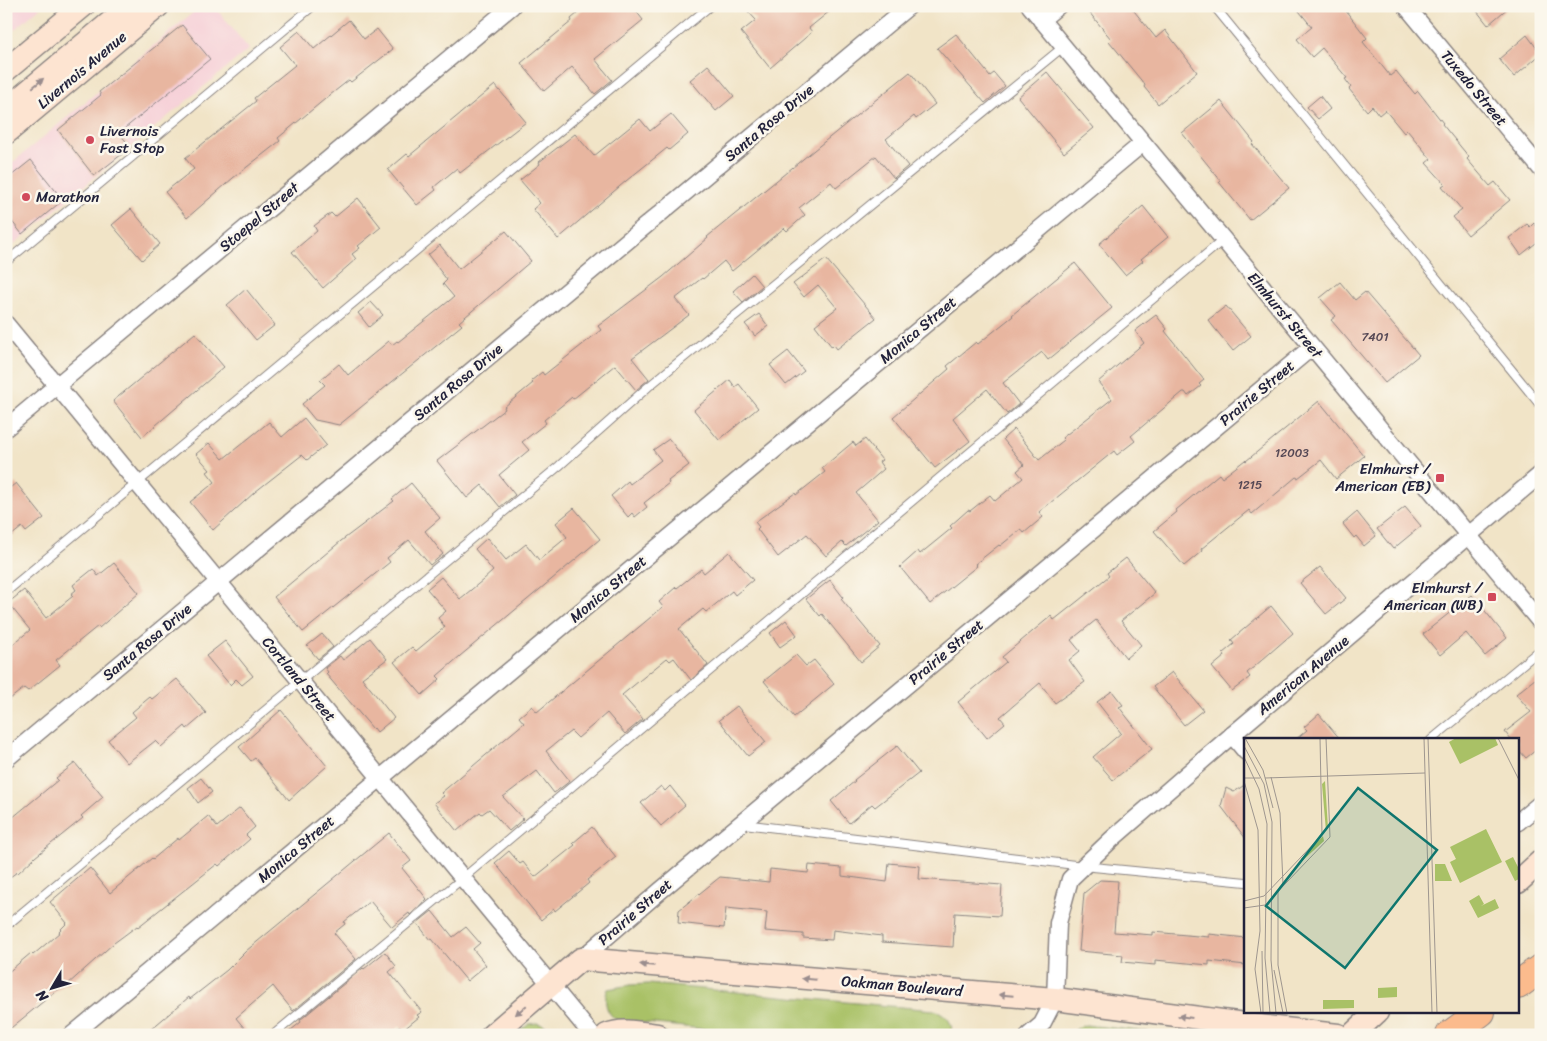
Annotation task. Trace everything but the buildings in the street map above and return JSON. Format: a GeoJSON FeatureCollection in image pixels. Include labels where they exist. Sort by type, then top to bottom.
{"type":"FeatureCollection","features":[{"type":"Feature","properties":{"kind":"highway"},"geometry":{"type":"LineString","coordinates":[[1520,984],[1541,968]]}},
{"type":"Feature","properties":{"kind":"highway"},"geometry":{"type":"LineString","coordinates":[[1450,1035],[1477,1014]]}},
{"type":"Feature","properties":{"kind":"street"},"geometry":{"type":"LineString","coordinates":[[6,70],[82,6]]}},
{"type":"Feature","properties":{"kind":"street"},"geometry":{"type":"LineString","coordinates":[[6,119],[20,98],[130,6]]}},
{"type":"Feature","properties":{"kind":"street","name":"Livernois Avenue"},"geometry":{"type":"LineString","coordinates":[[6,133],[158,6]]}},
{"type":"Feature","properties":{"kind":"street","name":"Stoepel Street"},"geometry":{"type":"LineString","coordinates":[[6,428],[512,6]]}},
{"type":"Feature","properties":{"kind":"street","name":"Santa Rosa Drive"},"geometry":{"type":"LineString","coordinates":[[6,759],[909,6]]}},
{"type":"Feature","properties":{"kind":"street","name":"Elmhurst Street"},"geometry":{"type":"LineString","coordinates":[[1030,6],[1541,623]]}},
{"type":"Feature","properties":{"kind":"street"},"geometry":{"type":"LineString","coordinates":[[1041,20],[1058,6]]}},
{"type":"Feature","properties":{"kind":"street","name":"Tuxedo Street"},"geometry":{"type":"LineString","coordinates":[[1406,6],[1541,169]]}},
{"type":"Feature","properties":{"kind":"street","name":"Monica Street"},"geometry":{"type":"LineString","coordinates":[[72,1035],[1142,143]]}},
{"type":"Feature","properties":{"kind":"street","name":"Cortland Street"},"geometry":{"type":"LineString","coordinates":[[6,324],[592,1035]]}},
{"type":"Feature","properties":{"kind":"street","name":"Prairie Street"},"geometry":{"type":"LineString","coordinates":[[581,959],[1312,347]]}},
{"type":"Feature","properties":{"kind":"street","name":"American Avenue"},"geometry":{"type":"LineString","coordinates":[[1055,999],[1058,923],[1070,879],[1112,839],[1541,474]]}},
{"type":"Feature","properties":{"kind":"street"},"geometry":{"type":"LineString","coordinates":[[1232,736],[1244,750]]}},
{"type":"Feature","properties":{"kind":"street"},"geometry":{"type":"LineString","coordinates":[[1520,820],[1541,803]]}},
{"type":"Feature","properties":{"kind":"street"},"geometry":{"type":"LineString","coordinates":[[1520,880],[1541,861]]}},
{"type":"Feature","properties":{"kind":"street"},"geometry":{"type":"LineString","coordinates":[[492,1035],[581,959]]}},
{"type":"Feature","properties":{"kind":"street","name":"Oakman Boulevard"},"geometry":{"type":"LineString","coordinates":[[581,959],[1055,999],[1271,1032],[1338,1035]]}},
{"type":"Feature","properties":{"kind":"street"},"geometry":{"type":"LineString","coordinates":[[1029,1035],[1042,1024],[1055,999]]}},
{"type":"Feature","properties":{"kind":"street"},"geometry":{"type":"LineString","coordinates":[[1352,1035],[1375,1014]]}},
{"type":"Feature","properties":{"kind":"street"},"geometry":{"type":"LineString","coordinates":[[607,1035],[612,1032],[631,1031],[658,1035]]}},
{"type":"Feature","properties":{"kind":"lane"},"geometry":{"type":"LineString","coordinates":[[6,262],[313,6]]}},
{"type":"Feature","properties":{"kind":"lane"},"geometry":{"type":"LineString","coordinates":[[6,592],[710,6]]}},
{"type":"Feature","properties":{"kind":"lane"},"geometry":{"type":"LineString","coordinates":[[1214,6],[1541,406]]}},
{"type":"Feature","properties":{"kind":"lane"},"geometry":{"type":"LineString","coordinates":[[6,926],[559,466],[648,387],[1063,47]]}},
{"type":"Feature","properties":{"kind":"lane"},"geometry":{"type":"LineString","coordinates":[[273,1035],[463,878],[1223,240]]}},
{"type":"Feature","properties":{"kind":"lane"},"geometry":{"type":"LineString","coordinates":[[1433,738],[1541,649]]}},
{"type":"Feature","properties":{"kind":"lane"},"geometry":{"type":"LineString","coordinates":[[740,824],[1083,866],[1244,882]]}},
{"type":"Feature","properties":{"kind":"shaded area"},"geometry":{"type":"Polygon","coordinates":[[[6,6],[42,6],[6,37],[6,6]]]}},
{"type":"Feature","properties":{"kind":"shaded area"},"geometry":{"type":"Polygon","coordinates":[[[201,6],[214,6],[249,49],[6,251],[6,168],[201,6]]]}},
{"type":"Feature","properties":{"kind":"green space"},"geometry":{"type":"Polygon","coordinates":[[[648,984],[934,1010],[942,1013],[948,1019],[952,1030],[951,1035],[762,1035],[617,1020],[610,1014],[606,1006],[606,993],[608,989],[648,984]]]}},
{"type":"Feature","properties":{"kind":"green space"},"geometry":{"type":"Polygon","coordinates":[[[537,1023],[546,1026],[554,1035],[514,1035],[529,1024],[537,1023]]]}},
{"type":"Feature","properties":{"kind":"green space"},"geometry":{"type":"Polygon","coordinates":[[[1086,1025],[1172,1035],[1070,1035],[1079,1027],[1086,1025]]]}},
{"type":"Feature","properties":{"kind":"place","name":"Livernois Fast Stop"},"geometry":{"type":"Point","coordinates":[90,140]}},
{"type":"Feature","properties":{"kind":"place","name":"Marathon"},"geometry":{"type":"Point","coordinates":[26,197]}},
{"type":"Feature","properties":{"kind":"place","name":"Elmhurst / American (EB)"},"geometry":{"type":"Point","coordinates":[1440,478]}},
{"type":"Feature","properties":{"kind":"place","name":"Elmhurst / American (WB)"},"geometry":{"type":"Point","coordinates":[1492,597]}}]}
